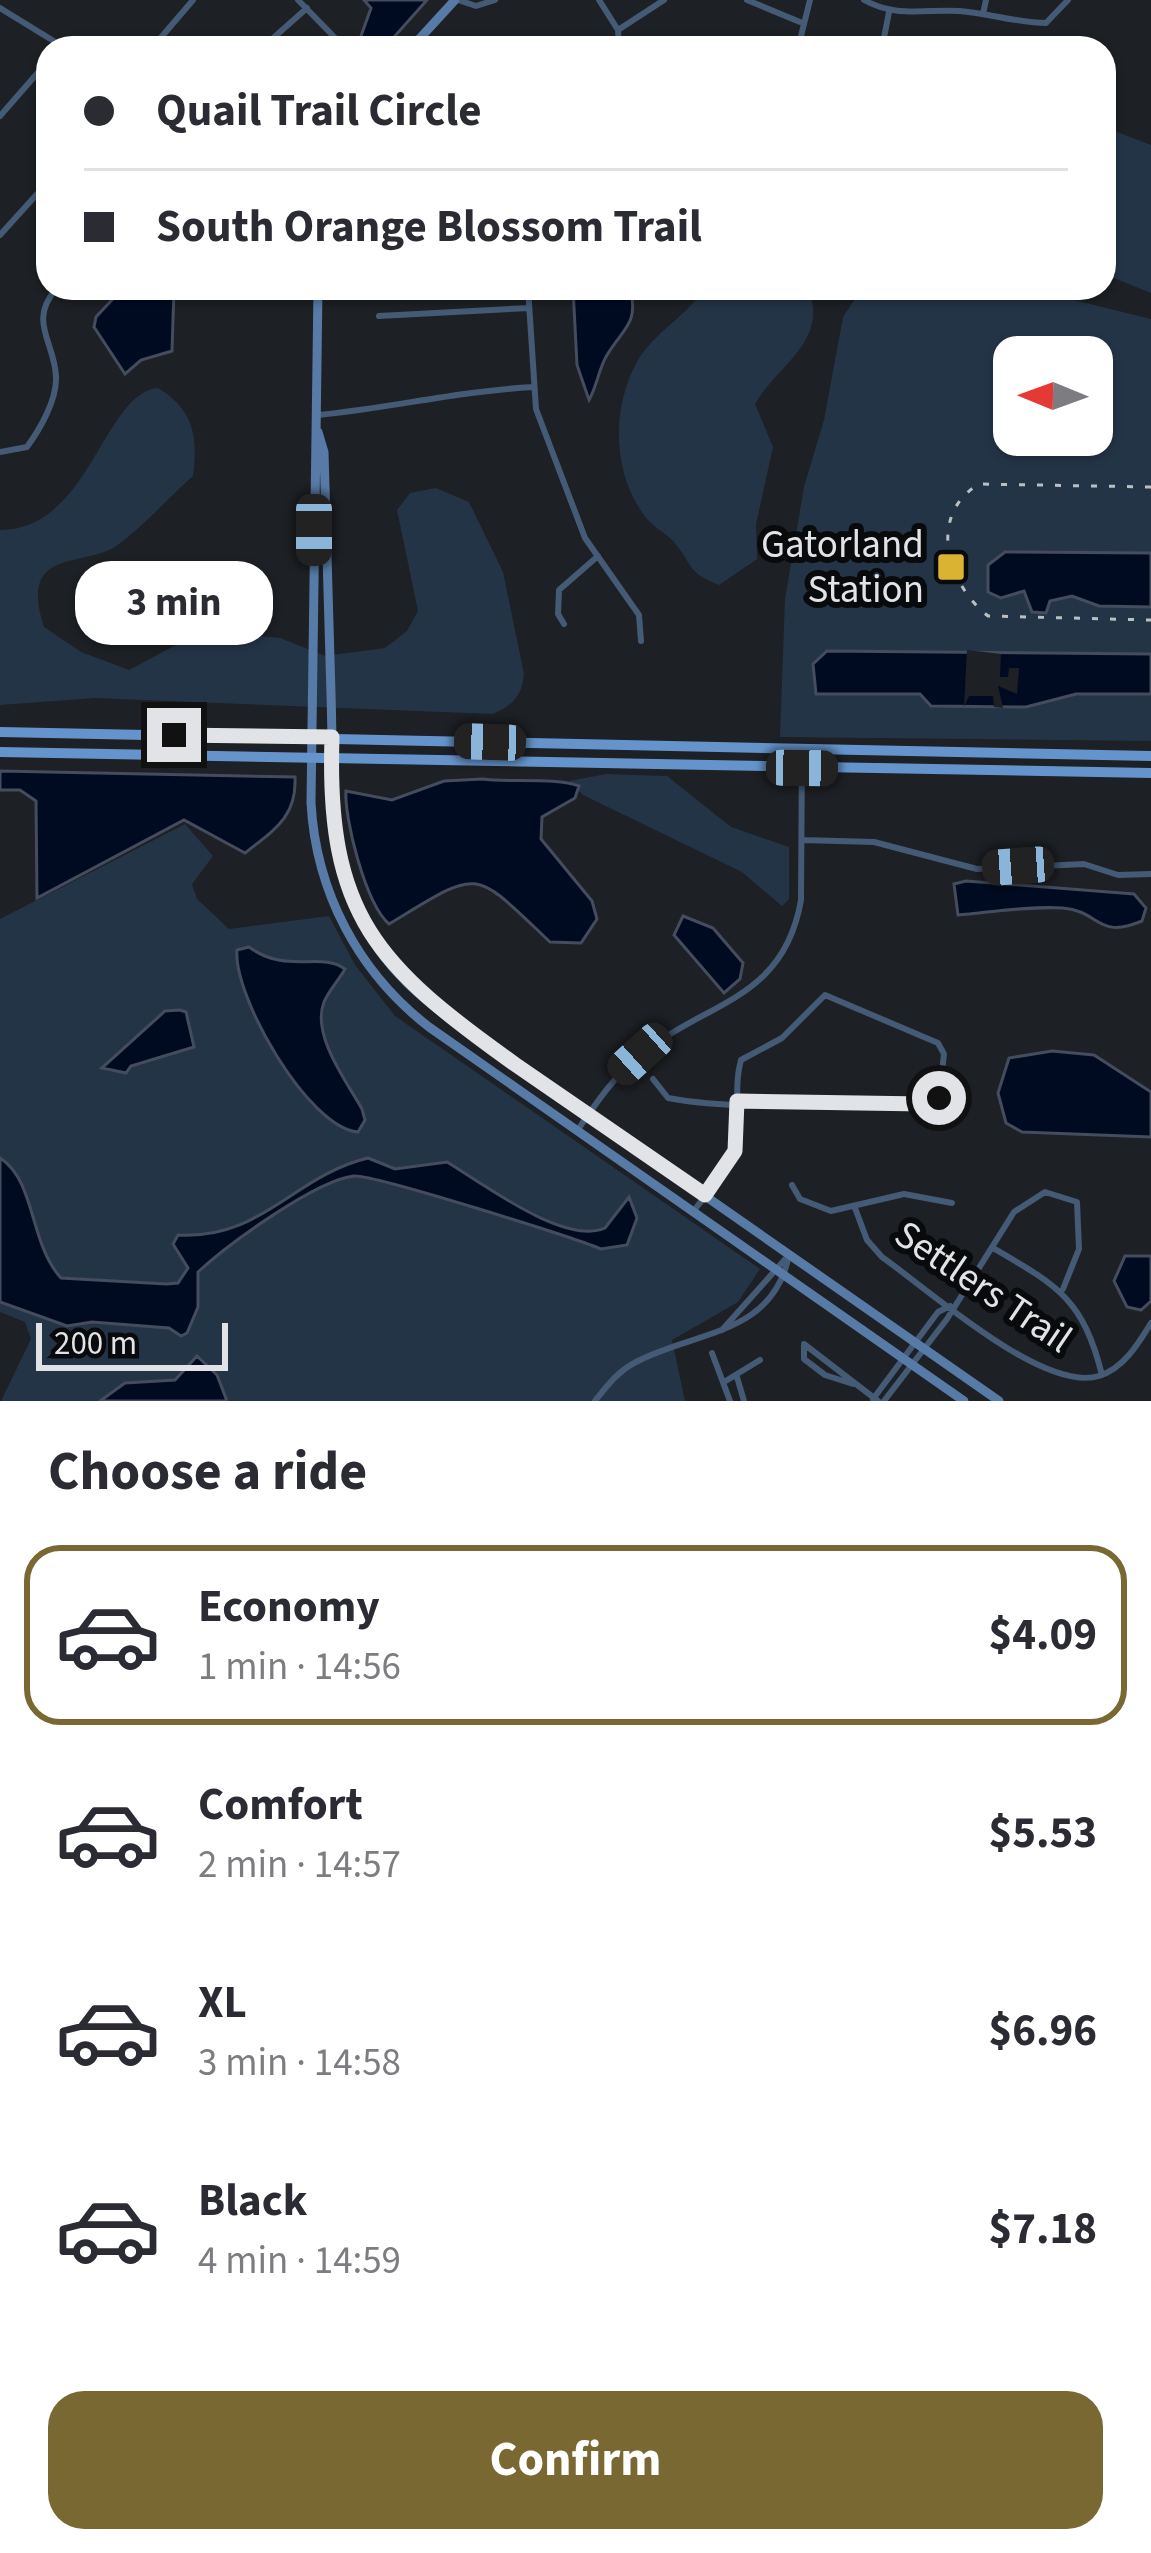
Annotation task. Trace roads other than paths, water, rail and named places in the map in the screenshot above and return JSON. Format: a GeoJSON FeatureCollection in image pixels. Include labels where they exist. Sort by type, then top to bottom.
{"type":"FeatureCollection","features":[{"type":"Feature","properties":{"kind":"main road"},"geometry":{"type":"LineString","coordinates":[[0,732],[1151,756]]}},
{"type":"Feature","properties":{"kind":"main road"},"geometry":{"type":"LineString","coordinates":[[0,752],[1151,773]]}},
{"type":"Feature","properties":{"kind":"street"},"geometry":{"type":"LineString","coordinates":[[162,36],[194,0]]}},
{"type":"Feature","properties":{"kind":"street"},"geometry":{"type":"LineString","coordinates":[[298,0],[333,36]]}},
{"type":"Feature","properties":{"kind":"street"},"geometry":{"type":"LineString","coordinates":[[422,36],[456,0],[476,6],[495,0]]}},
{"type":"Feature","properties":{"kind":"street"},"geometry":{"type":"LineString","coordinates":[[599,0],[618,36]]}},
{"type":"Feature","properties":{"kind":"street"},"geometry":{"type":"LineString","coordinates":[[618,30],[664,0]]}},
{"type":"Feature","properties":{"kind":"street"},"geometry":{"type":"LineString","coordinates":[[747,0],[800,22]]}},
{"type":"Feature","properties":{"kind":"street"},"geometry":{"type":"LineString","coordinates":[[799,36],[810,0]]}},
{"type":"Feature","properties":{"kind":"street"},"geometry":{"type":"LineString","coordinates":[[864,0],[890,12],[983,14],[1046,23],[1069,0]]}},
{"type":"Feature","properties":{"kind":"street"},"geometry":{"type":"LineString","coordinates":[[983,14],[986,0]]}},
{"type":"Feature","properties":{"kind":"street"},"geometry":{"type":"LineString","coordinates":[[0,8],[45,36]]}},
{"type":"Feature","properties":{"kind":"street"},"geometry":{"type":"LineString","coordinates":[[276,36],[307,8]]}},
{"type":"Feature","properties":{"kind":"street"},"geometry":{"type":"LineString","coordinates":[[885,36],[890,12]]}},
{"type":"Feature","properties":{"kind":"street"},"geometry":{"type":"LineString","coordinates":[[0,116],[36,74]]}},
{"type":"Feature","properties":{"kind":"street"},"geometry":{"type":"LineString","coordinates":[[0,97],[9,104]]}},
{"type":"Feature","properties":{"kind":"street"},"geometry":{"type":"LineString","coordinates":[[0,235],[36,195]]}},
{"type":"Feature","properties":{"kind":"street"},"geometry":{"type":"LineString","coordinates":[[0,452],[27,447],[55,390],[54,362],[41,329],[50,300]]}},
{"type":"Feature","properties":{"kind":"street"},"geometry":{"type":"LineString","coordinates":[[318,300],[313,830],[331,900],[365,962],[419,1019],[964,1401]]}},
{"type":"Feature","properties":{"kind":"street"},"geometry":{"type":"LineString","coordinates":[[529,300],[533,387],[574,514],[639,615],[641,641]]}},
{"type":"Feature","properties":{"kind":"street"},"geometry":{"type":"LineString","coordinates":[[379,316],[529,308]]}},
{"type":"Feature","properties":{"kind":"street"},"geometry":{"type":"LineString","coordinates":[[318,415],[363,415],[437,394],[533,387]]}},
{"type":"Feature","properties":{"kind":"street"},"geometry":{"type":"LineString","coordinates":[[317,429],[324,452],[332,828],[349,893],[390,964],[429,1003],[999,1401]]}},
{"type":"Feature","properties":{"kind":"street"},"geometry":{"type":"LineString","coordinates":[[564,624],[558,614],[559,590],[598,556]]}},
{"type":"Feature","properties":{"kind":"street"},"geometry":{"type":"LineString","coordinates":[[577,1131],[640,1054],[732,1002],[776,966],[797,923],[802,752]]}},
{"type":"Feature","properties":{"kind":"street"},"geometry":{"type":"LineString","coordinates":[[1050,771],[1051,755]]}},
{"type":"Feature","properties":{"kind":"street"},"geometry":{"type":"LineString","coordinates":[[802,840],[874,842],[977,869],[1084,864],[1118,875],[1151,874]]}},
{"type":"Feature","properties":{"kind":"street"},"geometry":{"type":"LineString","coordinates":[[331,900],[349,893]]}},
{"type":"Feature","properties":{"kind":"street"},"geometry":{"type":"LineString","coordinates":[[653,1079],[668,1098],[737,1101],[924,1104],[939,1098],[944,1054],[938,1043],[825,995],[782,1038],[741,1060],[737,1101],[735,1151],[693,1212]]}},
{"type":"Feature","properties":{"kind":"street"},"geometry":{"type":"LineString","coordinates":[[792,1185],[800,1199],[816,1209],[855,1208],[904,1194],[952,1203]]}},
{"type":"Feature","properties":{"kind":"street"},"geometry":{"type":"LineString","coordinates":[[853,1384],[841,1369],[804,1344],[804,1359],[814,1367],[877,1400],[1024,1202],[1045,1192],[1064,1194],[1077,1202],[1079,1249],[1063,1289]]}},
{"type":"Feature","properties":{"kind":"street","name":"Settlers Trail"},"geometry":{"type":"LineString","coordinates":[[855,1208],[867,1240],[882,1257],[1059,1376],[1102,1375],[1125,1360],[1151,1323]]}},
{"type":"Feature","properties":{"kind":"street"},"geometry":{"type":"LineString","coordinates":[[992,1247],[1063,1289],[1093,1340],[1102,1375]]}},
{"type":"Feature","properties":{"kind":"street"},"geometry":{"type":"LineString","coordinates":[[719,1333],[788,1256]]}},
{"type":"Feature","properties":{"kind":"street"},"geometry":{"type":"LineString","coordinates":[[596,1401],[632,1364],[746,1322],[785,1275],[788,1256]]}},
{"type":"Feature","properties":{"kind":"street"},"geometry":{"type":"LineString","coordinates":[[712,1353],[730,1401]]}},
{"type":"Feature","properties":{"kind":"street"},"geometry":{"type":"LineString","coordinates":[[724,1382],[760,1360]]}},
{"type":"Feature","properties":{"kind":"street"},"geometry":{"type":"LineString","coordinates":[[737,1377],[744,1401]]}},
{"type":"Feature","properties":{"kind":"railway"},"geometry":{"type":"LineString","coordinates":[[1151,487],[979,484],[963,497],[948,531],[953,568],[988,616],[1151,620]]}},
{"type":"Feature","properties":{"kind":"place","name":"Gatorland Station"},"geometry":{"type":"Point","coordinates":[951,567]}}]}
